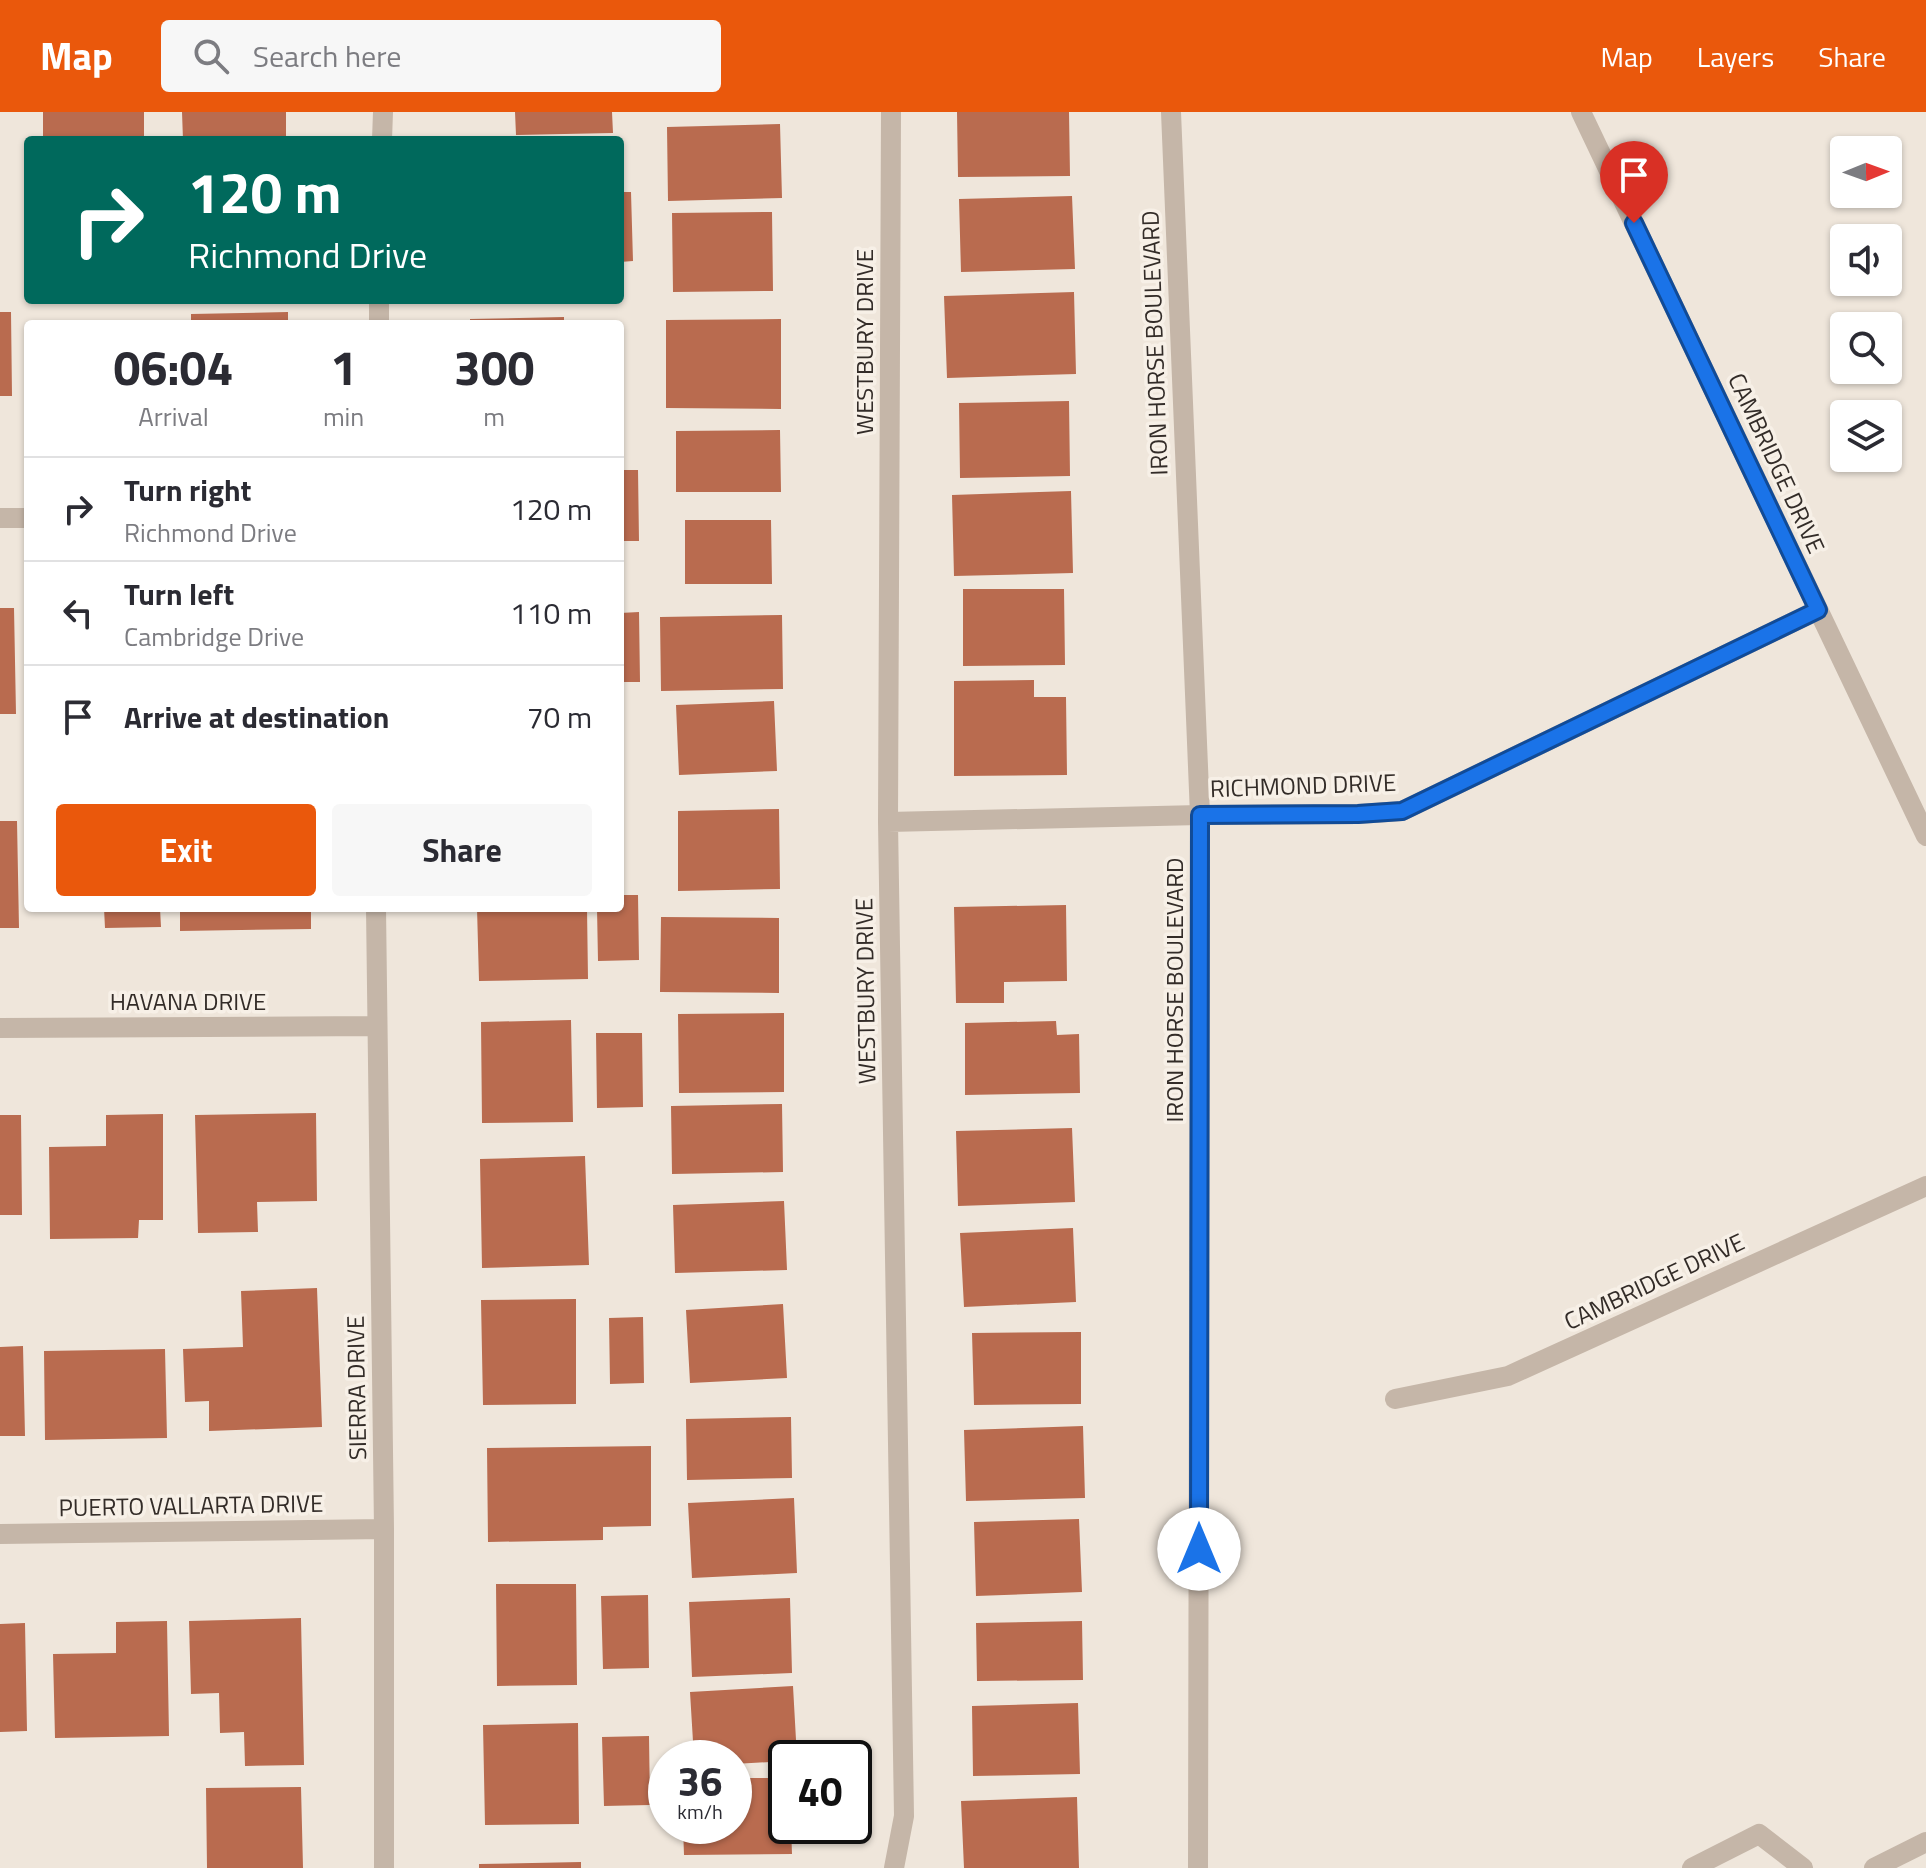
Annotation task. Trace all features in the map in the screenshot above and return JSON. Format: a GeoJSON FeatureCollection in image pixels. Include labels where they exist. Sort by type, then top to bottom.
{"type":"FeatureCollection","features":[{"type":"Feature","properties":{"kind":"street"},"geometry":{"type":"LineString","coordinates":[[382,136],[383,112]]}},
{"type":"Feature","properties":{"kind":"street","name":"WESTBURY DRIVE"},"geometry":{"type":"LineString","coordinates":[[891,112],[888,822],[904,1816],[894,1868]]}},
{"type":"Feature","properties":{"kind":"street","name":"IRON HORSE BOULEVARD"},"geometry":{"type":"LineString","coordinates":[[1171,112],[1200,815],[1198,1868]]}},
{"type":"Feature","properties":{"kind":"street","name":"CAMBRIDGE DRIVE"},"geometry":{"type":"LineString","coordinates":[[1581,112],[1926,836]]}},
{"type":"Feature","properties":{"kind":"street"},"geometry":{"type":"LineString","coordinates":[[0,518],[24,518]]}},
{"type":"Feature","properties":{"kind":"street","name":"RICHMOND DRIVE"},"geometry":{"type":"LineString","coordinates":[[888,822],[1402,811],[1818,610]]}},
{"type":"Feature","properties":{"kind":"street","name":"SIERRA DRIVE"},"geometry":{"type":"LineString","coordinates":[[376,912],[384,1529],[384,1868]]}},
{"type":"Feature","properties":{"kind":"street","name":"HAVANA DRIVE"},"geometry":{"type":"LineString","coordinates":[[0,1028],[376,1026]]}},
{"type":"Feature","properties":{"kind":"street","name":"CAMBRIDGE DRIVE"},"geometry":{"type":"LineString","coordinates":[[1395,1399],[1508,1376],[1926,1186]]}},
{"type":"Feature","properties":{"kind":"street","name":"PUERTO VALLARTA DRIVE"},"geometry":{"type":"LineString","coordinates":[[0,1534],[384,1529]]}},
{"type":"Feature","properties":{"kind":"street"},"geometry":{"type":"LineString","coordinates":[[1692,1868],[1759,1834],[1803,1868]]}},
{"type":"Feature","properties":{"kind":"street"},"geometry":{"type":"LineString","coordinates":[[1874,1868],[1926,1842]]}},
{"type":"Feature","properties":{"kind":"building"},"geometry":{"type":"Polygon","coordinates":[[[43,112],[144,112],[144,136],[43,136],[43,112]]]}},
{"type":"Feature","properties":{"kind":"building"},"geometry":{"type":"Polygon","coordinates":[[[182,112],[286,112],[286,136],[183,136],[182,112]]]}},
{"type":"Feature","properties":{"kind":"building"},"geometry":{"type":"Polygon","coordinates":[[[515,112],[612,112],[613,133],[516,135],[515,112]]]}},
{"type":"Feature","properties":{"kind":"building"},"geometry":{"type":"Polygon","coordinates":[[[957,112],[1069,112],[1070,176],[958,177],[957,112]]]}},
{"type":"Feature","properties":{"kind":"building"},"geometry":{"type":"Polygon","coordinates":[[[780,124],[782,198],[668,201],[667,127],[780,124]]]}},
{"type":"Feature","properties":{"kind":"building"},"geometry":{"type":"Polygon","coordinates":[[[624,192],[631,192],[633,261],[624,262],[624,192]]]}},
{"type":"Feature","properties":{"kind":"building"},"geometry":{"type":"Polygon","coordinates":[[[1072,196],[1075,269],[961,272],[959,199],[1072,196]]]}},
{"type":"Feature","properties":{"kind":"building"},"geometry":{"type":"Polygon","coordinates":[[[772,212],[773,291],[673,292],[672,213],[772,212]]]}},
{"type":"Feature","properties":{"kind":"building"},"geometry":{"type":"Polygon","coordinates":[[[1074,292],[1076,374],[947,378],[944,296],[1074,292]]]}},
{"type":"Feature","properties":{"kind":"building"},"geometry":{"type":"Polygon","coordinates":[[[0,312],[11,312],[12,396],[0,396],[0,312]]]}},
{"type":"Feature","properties":{"kind":"building"},"geometry":{"type":"Polygon","coordinates":[[[288,312],[288,320],[191,320],[191,314],[288,312]]]}},
{"type":"Feature","properties":{"kind":"building"},"geometry":{"type":"Polygon","coordinates":[[[564,317],[564,320],[470,319],[564,317]]]}},
{"type":"Feature","properties":{"kind":"building"},"geometry":{"type":"Polygon","coordinates":[[[781,319],[781,409],[666,408],[666,320],[781,319]]]}},
{"type":"Feature","properties":{"kind":"building"},"geometry":{"type":"Polygon","coordinates":[[[1069,401],[1070,476],[960,478],[959,403],[1069,401]]]}},
{"type":"Feature","properties":{"kind":"building"},"geometry":{"type":"Polygon","coordinates":[[[780,430],[781,492],[676,492],[676,431],[780,430]]]}},
{"type":"Feature","properties":{"kind":"building"},"geometry":{"type":"Polygon","coordinates":[[[624,470],[638,470],[639,541],[624,541],[624,470]]]}},
{"type":"Feature","properties":{"kind":"building"},"geometry":{"type":"Polygon","coordinates":[[[1071,491],[1073,573],[954,576],[952,495],[1071,491]]]}},
{"type":"Feature","properties":{"kind":"building"},"geometry":{"type":"Polygon","coordinates":[[[685,520],[771,520],[772,584],[685,584],[685,520]]]}},
{"type":"Feature","properties":{"kind":"building"},"geometry":{"type":"Polygon","coordinates":[[[963,589],[1064,589],[1065,665],[963,666],[963,589]]]}},
{"type":"Feature","properties":{"kind":"building"},"geometry":{"type":"Polygon","coordinates":[[[0,608],[14,608],[16,714],[0,714],[0,608]]]}},
{"type":"Feature","properties":{"kind":"building"},"geometry":{"type":"Polygon","coordinates":[[[639,612],[640,682],[624,682],[624,613],[639,612]]]}},
{"type":"Feature","properties":{"kind":"building"},"geometry":{"type":"Polygon","coordinates":[[[782,615],[783,689],[661,691],[660,617],[782,615]]]}},
{"type":"Feature","properties":{"kind":"building"},"geometry":{"type":"Polygon","coordinates":[[[1034,680],[1034,697],[1066,697],[1067,775],[954,776],[954,681],[1034,680]]]}},
{"type":"Feature","properties":{"kind":"building"},"geometry":{"type":"Polygon","coordinates":[[[774,701],[777,771],[679,775],[676,705],[774,701]]]}},
{"type":"Feature","properties":{"kind":"building"},"geometry":{"type":"Polygon","coordinates":[[[779,809],[780,889],[678,891],[678,811],[779,809]]]}},
{"type":"Feature","properties":{"kind":"building"},"geometry":{"type":"Polygon","coordinates":[[[0,821],[17,821],[19,928],[0,928],[0,821]]]}},
{"type":"Feature","properties":{"kind":"building"},"geometry":{"type":"Polygon","coordinates":[[[624,895],[638,895],[639,960],[598,961],[597,912],[624,912],[624,895]]]}},
{"type":"Feature","properties":{"kind":"building"},"geometry":{"type":"Polygon","coordinates":[[[1066,905],[1067,981],[1004,982],[1004,1003],[956,1003],[954,907],[1066,905]]]}},
{"type":"Feature","properties":{"kind":"building"},"geometry":{"type":"Polygon","coordinates":[[[104,912],[160,912],[161,927],[105,928],[104,912]]]}},
{"type":"Feature","properties":{"kind":"building"},"geometry":{"type":"Polygon","coordinates":[[[180,912],[311,912],[311,929],[180,931],[180,912]]]}},
{"type":"Feature","properties":{"kind":"building"},"geometry":{"type":"Polygon","coordinates":[[[477,912],[587,912],[588,979],[479,981],[477,912]]]}},
{"type":"Feature","properties":{"kind":"building"},"geometry":{"type":"Polygon","coordinates":[[[661,917],[779,918],[779,993],[660,992],[661,917]]]}},
{"type":"Feature","properties":{"kind":"building"},"geometry":{"type":"Polygon","coordinates":[[[784,1013],[784,1092],[679,1093],[678,1014],[784,1013]]]}},
{"type":"Feature","properties":{"kind":"building"},"geometry":{"type":"Polygon","coordinates":[[[571,1020],[573,1122],[482,1123],[481,1022],[571,1020]]]}},
{"type":"Feature","properties":{"kind":"building"},"geometry":{"type":"Polygon","coordinates":[[[1056,1021],[1057,1035],[1079,1034],[1080,1093],[965,1095],[965,1023],[1056,1021]]]}},
{"type":"Feature","properties":{"kind":"building"},"geometry":{"type":"Polygon","coordinates":[[[596,1033],[642,1033],[643,1107],[597,1108],[596,1033]]]}},
{"type":"Feature","properties":{"kind":"building"},"geometry":{"type":"Polygon","coordinates":[[[782,1104],[783,1172],[672,1174],[671,1106],[782,1104]]]}},
{"type":"Feature","properties":{"kind":"building"},"geometry":{"type":"Polygon","coordinates":[[[316,1113],[317,1201],[257,1202],[258,1232],[198,1233],[195,1115],[316,1113]]]}},
{"type":"Feature","properties":{"kind":"building"},"geometry":{"type":"Polygon","coordinates":[[[163,1114],[163,1220],[139,1220],[138,1238],[50,1239],[49,1147],[106,1146],[106,1115],[163,1114]]]}},
{"type":"Feature","properties":{"kind":"building"},"geometry":{"type":"Polygon","coordinates":[[[0,1115],[21,1115],[22,1215],[0,1215],[0,1115]]]}},
{"type":"Feature","properties":{"kind":"building"},"geometry":{"type":"Polygon","coordinates":[[[1072,1128],[1075,1202],[958,1206],[956,1131],[1072,1128]]]}},
{"type":"Feature","properties":{"kind":"building"},"geometry":{"type":"Polygon","coordinates":[[[585,1156],[589,1265],[482,1268],[480,1159],[585,1156]]]}},
{"type":"Feature","properties":{"kind":"building"},"geometry":{"type":"Polygon","coordinates":[[[784,1201],[787,1270],[675,1273],[673,1205],[784,1201]]]}},
{"type":"Feature","properties":{"kind":"building"},"geometry":{"type":"Polygon","coordinates":[[[1073,1228],[1076,1302],[964,1307],[960,1233],[1073,1228]]]}},
{"type":"Feature","properties":{"kind":"building"},"geometry":{"type":"Polygon","coordinates":[[[317,1288],[322,1427],[209,1431],[209,1401],[185,1402],[183,1349],[243,1347],[241,1291],[317,1288]]]}},
{"type":"Feature","properties":{"kind":"building"},"geometry":{"type":"Polygon","coordinates":[[[576,1299],[576,1404],[483,1405],[481,1300],[576,1299]]]}},
{"type":"Feature","properties":{"kind":"building"},"geometry":{"type":"Polygon","coordinates":[[[783,1304],[787,1378],[690,1383],[686,1310],[783,1304]]]}},
{"type":"Feature","properties":{"kind":"building"},"geometry":{"type":"Polygon","coordinates":[[[643,1317],[644,1383],[610,1384],[609,1318],[643,1317]]]}},
{"type":"Feature","properties":{"kind":"building"},"geometry":{"type":"Polygon","coordinates":[[[1081,1332],[1081,1404],[974,1405],[972,1333],[1081,1332]]]}},
{"type":"Feature","properties":{"kind":"building"},"geometry":{"type":"Polygon","coordinates":[[[23,1346],[25,1436],[0,1436],[0,1347],[23,1346]]]}},
{"type":"Feature","properties":{"kind":"building"},"geometry":{"type":"Polygon","coordinates":[[[165,1349],[167,1438],[45,1440],[44,1351],[165,1349]]]}},
{"type":"Feature","properties":{"kind":"building"},"geometry":{"type":"Polygon","coordinates":[[[791,1417],[792,1478],[687,1480],[686,1419],[791,1417]]]}},
{"type":"Feature","properties":{"kind":"building"},"geometry":{"type":"Polygon","coordinates":[[[1083,1426],[1085,1498],[966,1501],[964,1430],[1083,1426]]]}},
{"type":"Feature","properties":{"kind":"building"},"geometry":{"type":"Polygon","coordinates":[[[651,1446],[651,1526],[603,1527],[603,1540],[488,1542],[487,1448],[651,1446]]]}},
{"type":"Feature","properties":{"kind":"building"},"geometry":{"type":"Polygon","coordinates":[[[794,1498],[797,1573],[692,1578],[688,1503],[794,1498]]]}},
{"type":"Feature","properties":{"kind":"building"},"geometry":{"type":"Polygon","coordinates":[[[1079,1519],[1082,1592],[976,1596],[974,1522],[1079,1519]]]}},
{"type":"Feature","properties":{"kind":"building"},"geometry":{"type":"Polygon","coordinates":[[[496,1584],[576,1584],[577,1685],[497,1686],[496,1584]]]}},
{"type":"Feature","properties":{"kind":"building"},"geometry":{"type":"Polygon","coordinates":[[[648,1595],[649,1668],[603,1669],[601,1596],[648,1595]]]}},
{"type":"Feature","properties":{"kind":"building"},"geometry":{"type":"Polygon","coordinates":[[[790,1598],[792,1673],[692,1677],[689,1602],[790,1598]]]}},
{"type":"Feature","properties":{"kind":"building"},"geometry":{"type":"Polygon","coordinates":[[[301,1618],[304,1765],[245,1766],[244,1732],[220,1733],[219,1693],[191,1694],[189,1621],[301,1618]]]}},
{"type":"Feature","properties":{"kind":"building"},"geometry":{"type":"Polygon","coordinates":[[[167,1621],[169,1736],[55,1738],[53,1654],[116,1653],[116,1622],[167,1621]]]}},
{"type":"Feature","properties":{"kind":"building"},"geometry":{"type":"Polygon","coordinates":[[[1082,1621],[1083,1680],[977,1681],[976,1623],[1082,1621]]]}},
{"type":"Feature","properties":{"kind":"building"},"geometry":{"type":"Polygon","coordinates":[[[25,1623],[27,1731],[0,1732],[0,1624],[25,1623]]]}},
{"type":"Feature","properties":{"kind":"building"},"geometry":{"type":"Polygon","coordinates":[[[793,1686],[796,1740],[768,1740],[768,1762],[752,1763],[752,1740],[693,1740],[690,1692],[793,1686]]]}},
{"type":"Feature","properties":{"kind":"building"},"geometry":{"type":"Polygon","coordinates":[[[1078,1703],[1080,1774],[973,1776],[972,1706],[1078,1703]]]}},
{"type":"Feature","properties":{"kind":"building"},"geometry":{"type":"Polygon","coordinates":[[[578,1723],[579,1824],[485,1825],[483,1725],[578,1723]]]}},
{"type":"Feature","properties":{"kind":"building"},"geometry":{"type":"Polygon","coordinates":[[[649,1736],[648,1805],[604,1806],[602,1737],[649,1736]]]}},
{"type":"Feature","properties":{"kind":"building"},"geometry":{"type":"Polygon","coordinates":[[[752,1778],[768,1778],[768,1844],[792,1844],[792,1854],[684,1855],[684,1844],[752,1844],[752,1778]]]}},
{"type":"Feature","properties":{"kind":"building"},"geometry":{"type":"Polygon","coordinates":[[[301,1787],[303,1868],[207,1868],[206,1788],[301,1787]]]}},
{"type":"Feature","properties":{"kind":"building"},"geometry":{"type":"Polygon","coordinates":[[[1077,1797],[1079,1868],[964,1868],[961,1801],[1077,1797]]]}},
{"type":"Feature","properties":{"kind":"building"},"geometry":{"type":"Polygon","coordinates":[[[581,1862],[581,1868],[479,1868],[479,1864],[581,1862]]]}},
{"type":"Feature","properties":{"kind":"route"},"geometry":{"type":"LineString","coordinates":[[1199,1549],[1200,815],[1402,811],[1818,610],[1634,223]]}}]}
